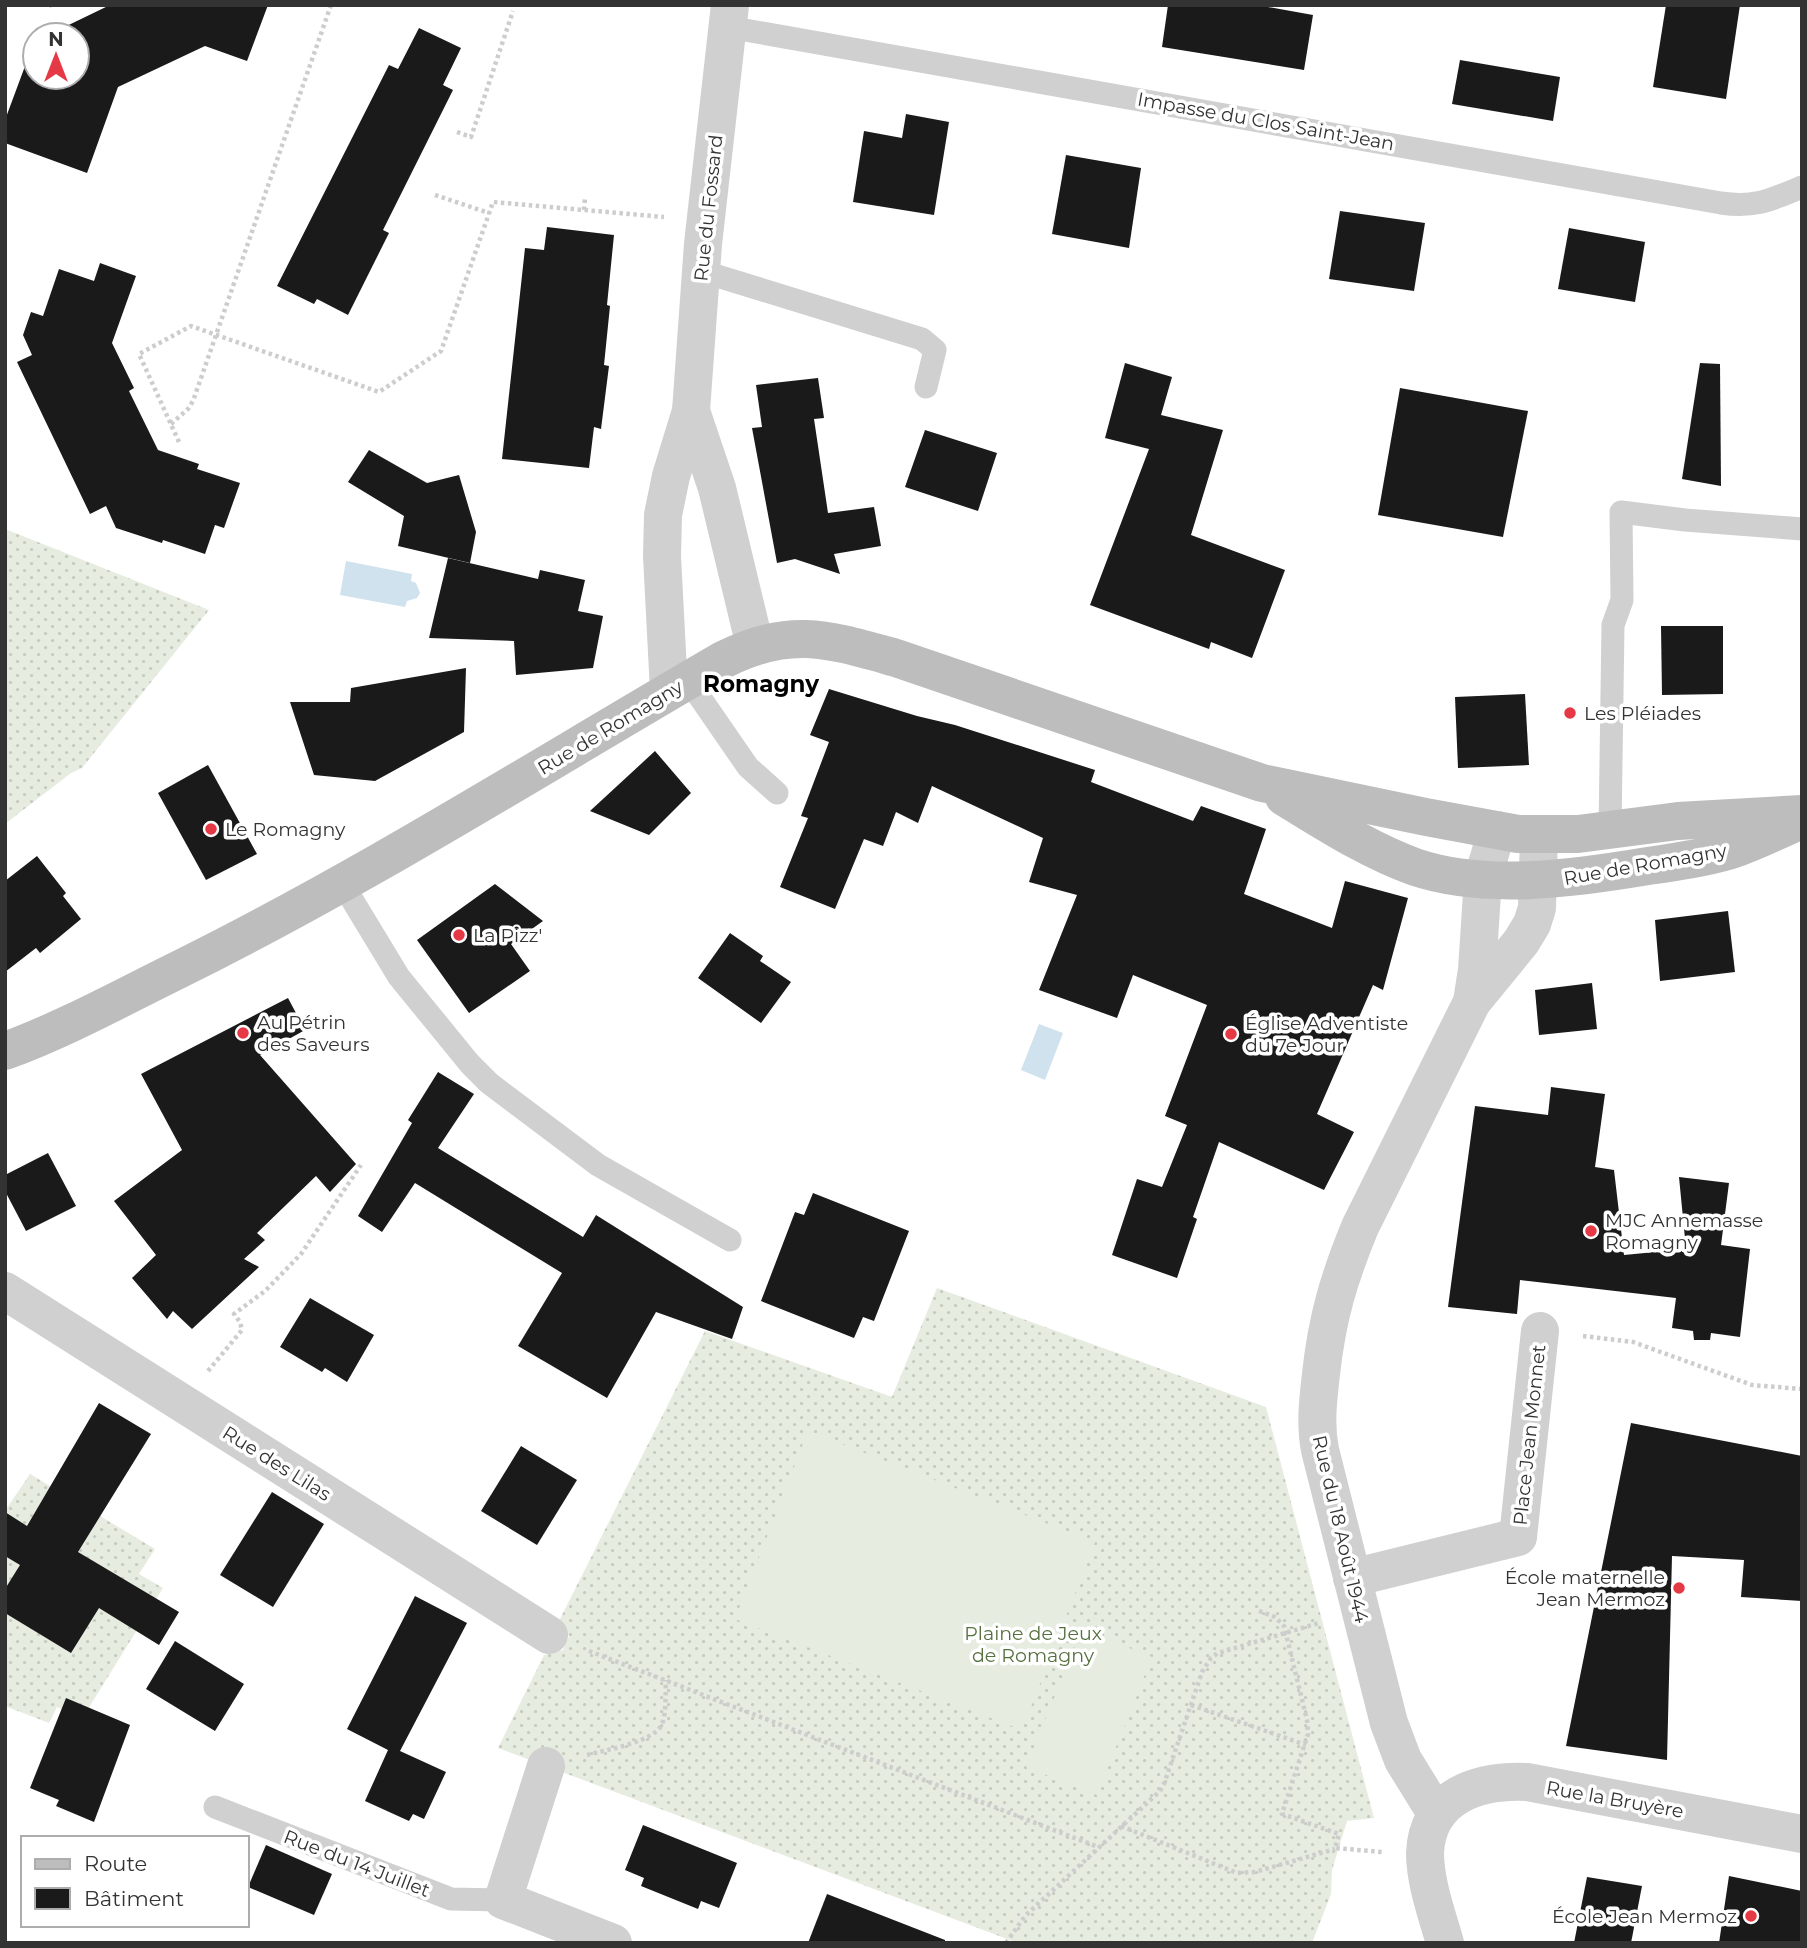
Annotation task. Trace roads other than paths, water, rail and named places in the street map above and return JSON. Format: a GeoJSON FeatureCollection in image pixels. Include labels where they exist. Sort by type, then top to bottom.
{"type":"FeatureCollection","features":[{"type":"Feature","properties":{"kind":"street","name":"Rue du Fossard"},"geometry":{"type":"LineString","coordinates":[[678,686],[662,525],[668,485],[691,411],[701,271],[729,16]]}},
{"type":"Feature","properties":{"kind":"street","name":"Rue du Fossard"},"geometry":{"type":"LineString","coordinates":[[691,411],[717,488],[755,646]]}},
{"type":"Feature","properties":{"kind":"street","name":"Rue de Romagny"},"geometry":{"type":"LineString","coordinates":[[5,1063],[20,1046],[204,957],[342,883],[496,796],[723,660],[755,646],[801,638],[848,643],[1262,783],[1497,830],[1539,835],[1702,819],[1802,814]]}},
{"type":"Feature","properties":{"kind":"street","name":"Rue de Romagny"},"geometry":{"type":"LineString","coordinates":[[1262,783],[1353,839],[1381,853],[1434,872],[1483,878],[1538,879],[1606,873],[1700,858],[1734,849],[1802,821]]}},
{"type":"Feature","properties":{"kind":"street"},"geometry":{"type":"LineString","coordinates":[[1483,878],[1497,830]]}},
{"type":"Feature","properties":{"kind":"street","name":"Rue du 18 Août 1944"},"geometry":{"type":"LineString","coordinates":[[1437,1815],[1397,1746],[1320,1450],[1316,1415],[1327,1325],[1345,1264],[1360,1227],[1472,1002],[1528,932],[1537,908],[1539,835]]}},
{"type":"Feature","properties":{"kind":"street","name":"Rue du 18 Août 1944"},"geometry":{"type":"LineString","coordinates":[[1472,1002],[1477,970],[1483,878]]}},
{"type":"Feature","properties":{"kind":"street","name":"Rue des Lilas"},"geometry":{"type":"LineString","coordinates":[[5,1291],[549,1635]]}},
{"type":"Feature","properties":{"kind":"street","name":"Place Jean Monnet"},"geometry":{"type":"LineString","coordinates":[[1357,1595],[1518,1537],[1540,1331]]}},
{"type":"Feature","properties":{"kind":"street"},"geometry":{"type":"LineString","coordinates":[[503,1900],[546,1766]]}},
{"type":"Feature","properties":{"kind":"street","name":"Rue la Bruyère"},"geometry":{"type":"LineString","coordinates":[[1437,1815],[1445,1804],[1469,1790],[1497,1783],[1527,1782],[1802,1834]]}},
{"type":"Feature","properties":{"kind":"street"},"geometry":{"type":"LineString","coordinates":[[1437,1815],[1430,1827],[1425,1855],[1445,1943]]}},
{"type":"Feature","properties":{"kind":"street","name":"Rue du 14 Juillet"},"geometry":{"type":"LineString","coordinates":[[503,1900],[613,1943]]}},
{"type":"Feature","properties":{"kind":"lane","name":"Impasse du Clos Saint-Jean"},"geometry":{"type":"LineString","coordinates":[[729,16],[1370,139],[1721,203],[1743,206],[1762,203],[1802,187]]}},
{"type":"Feature","properties":{"kind":"lane"},"geometry":{"type":"LineString","coordinates":[[701,271],[922,339],[935,350],[926,387]]}},
{"type":"Feature","properties":{"kind":"lane"},"geometry":{"type":"LineString","coordinates":[[1610,830],[1613,625],[1622,600],[1621,512],[1802,529]]}},
{"type":"Feature","properties":{"kind":"lane"},"geometry":{"type":"LineString","coordinates":[[678,686],[748,767],[777,793]]}},
{"type":"Feature","properties":{"kind":"lane"},"geometry":{"type":"LineString","coordinates":[[342,883],[399,977],[470,1064],[489,1083],[598,1165],[730,1240]]}},
{"type":"Feature","properties":{"kind":"lane","name":"Rue du 14 Juillet"},"geometry":{"type":"LineString","coordinates":[[215,1807],[451,1899],[503,1900]]}},
{"type":"Feature","properties":{"kind":"water"},"geometry":{"type":"Polygon","coordinates":[[[346,561],[412,574],[411,581],[416,583],[420,593],[417,598],[407,601],[405,607],[340,595],[346,561]]]}},
{"type":"Feature","properties":{"kind":"water"},"geometry":{"type":"Polygon","coordinates":[[[1039,1024],[1063,1033],[1045,1080],[1021,1070],[1039,1024]]]}},
{"type":"Feature","properties":{"kind":"place","name":"Les Pléiades"},"geometry":{"type":"Point","coordinates":[1570,713]}},
{"type":"Feature","properties":{"kind":"place","name":"Le Romagny"},"geometry":{"type":"Point","coordinates":[211,829]}},
{"type":"Feature","properties":{"kind":"place","name":"La Pizz'"},"geometry":{"type":"Point","coordinates":[459,935]}},
{"type":"Feature","properties":{"kind":"place","name":"Au Pétrin des Saveurs"},"geometry":{"type":"Point","coordinates":[243,1033]}},
{"type":"Feature","properties":{"kind":"place","name":"Église Adventiste du 7e Jour"},"geometry":{"type":"Point","coordinates":[1231,1034]}},
{"type":"Feature","properties":{"kind":"place","name":"MJC Annemasse Romagny"},"geometry":{"type":"Point","coordinates":[1591,1231]}},
{"type":"Feature","properties":{"kind":"place","name":"École maternelle Jean Mermoz"},"geometry":{"type":"Point","coordinates":[1679,1588]}},
{"type":"Feature","properties":{"kind":"place","name":"École Jean Mermoz"},"geometry":{"type":"Point","coordinates":[1751,1916]}},
{"type":"Feature","properties":{"kind":"district","name":"Romagny"},"geometry":{"type":"Point","coordinates":[761,684]}},
{"type":"Feature","properties":{"kind":"park label","name":"Plaine de Jeux de Romagny"},"geometry":{"type":"Point","coordinates":[1033,1644]}}]}
